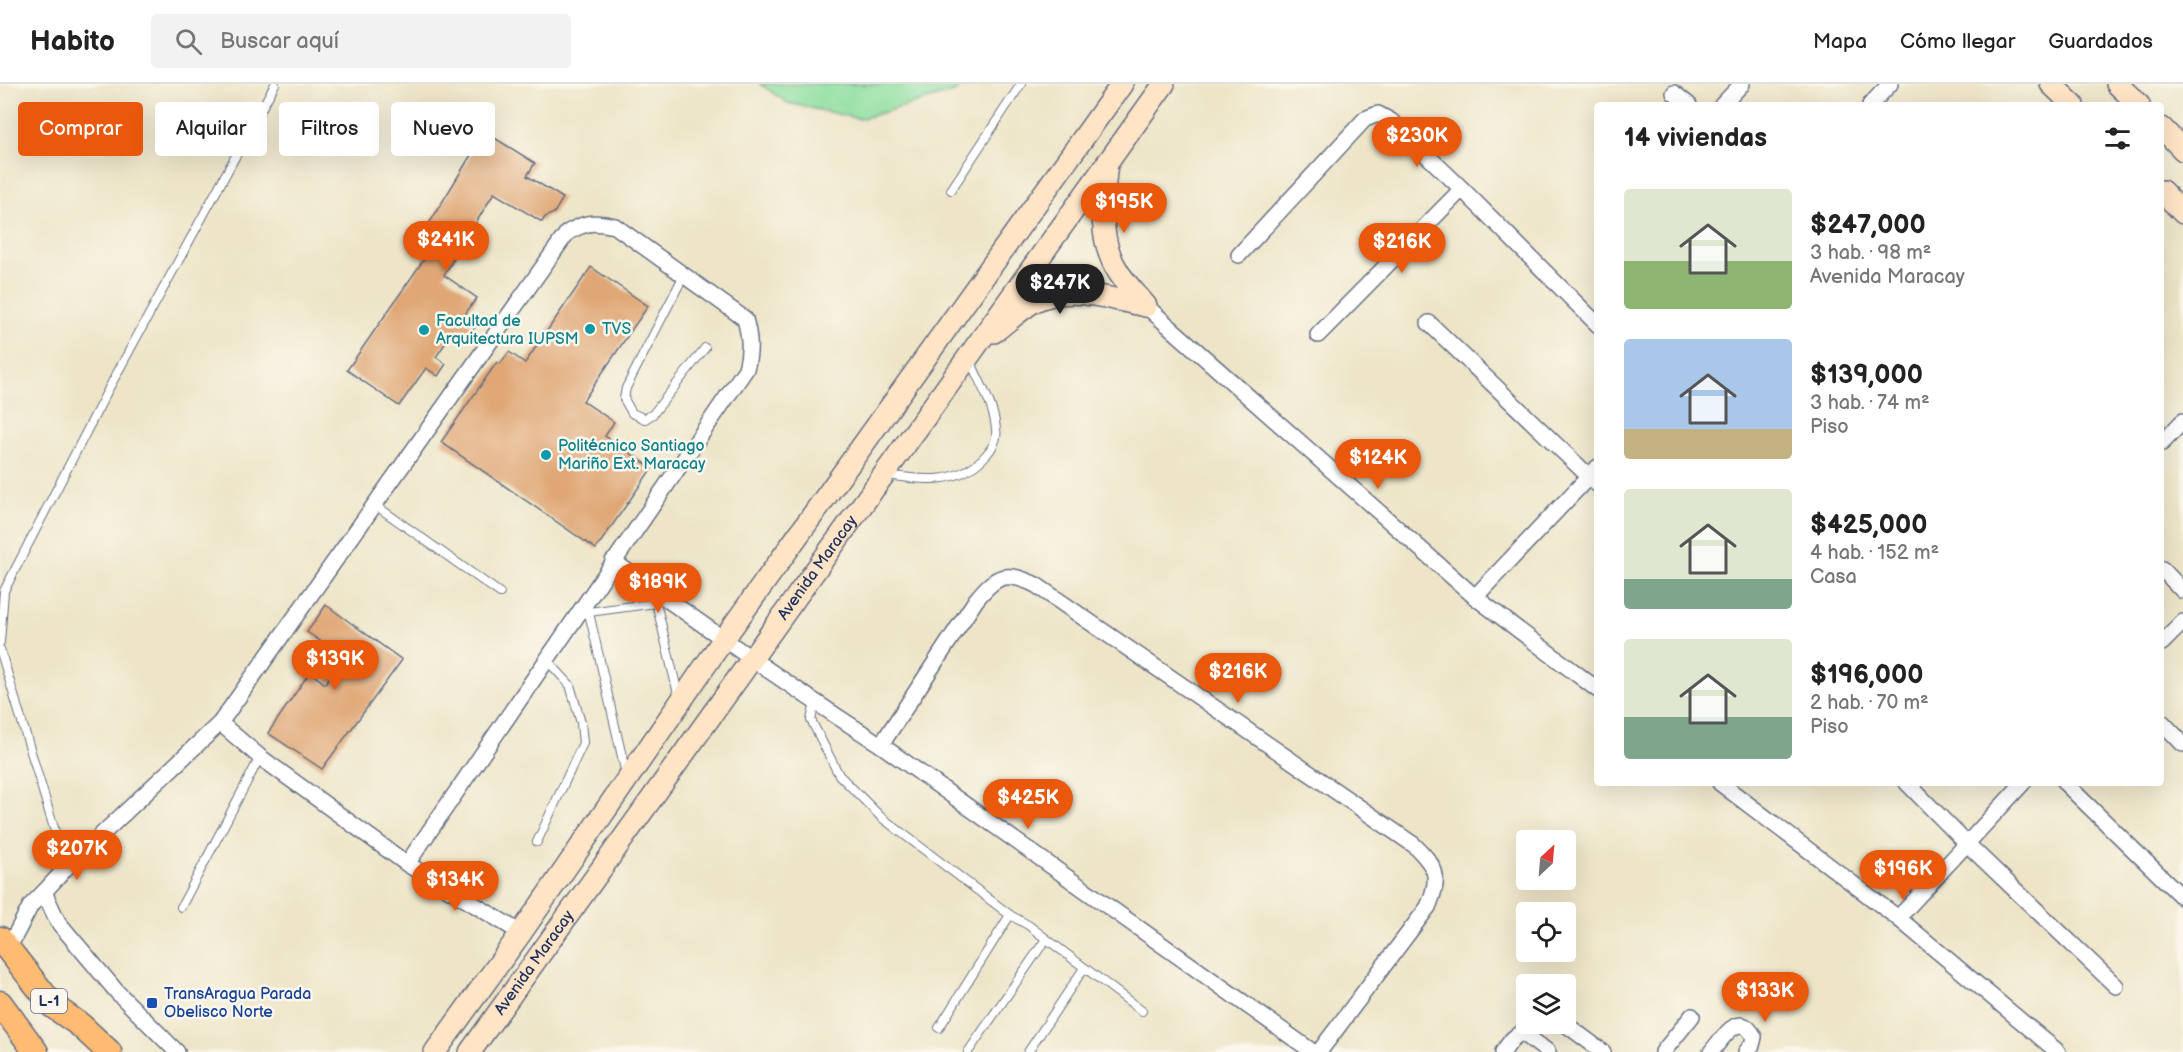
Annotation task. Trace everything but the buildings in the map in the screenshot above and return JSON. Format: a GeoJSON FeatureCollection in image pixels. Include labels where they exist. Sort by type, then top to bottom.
{"type":"FeatureCollection","features":[{"type":"Feature","properties":{"kind":"main road","name":"L-1"},"geometry":{"type":"LineString","coordinates":[[4,944],[53,1006],[80,1025],[109,1052]]}},
{"type":"Feature","properties":{"kind":"main road","name":"L-1"},"geometry":{"type":"LineString","coordinates":[[0,1003],[36,1052]]}},
{"type":"Feature","properties":{"kind":"main road"},"geometry":{"type":"LineString","coordinates":[[53,1006],[92,1052]]}},
{"type":"Feature","properties":{"kind":"street","name":"Avenida Maracay"},"geometry":{"type":"LineString","coordinates":[[435,1052],[723,640],[1122,84]]}},
{"type":"Feature","properties":{"kind":"street","name":"Avenida Maracay"},"geometry":{"type":"LineString","coordinates":[[470,1052],[1164,84]]}},
{"type":"Feature","properties":{"kind":"street"},"geometry":{"type":"LineString","coordinates":[[1725,102],[1742,84]]}},
{"type":"Feature","properties":{"kind":"street"},"geometry":{"type":"LineString","coordinates":[[1873,102],[1890,84]]}},
{"type":"Feature","properties":{"kind":"street"},"geometry":{"type":"LineString","coordinates":[[2051,84],[2070,102]]}},
{"type":"Feature","properties":{"kind":"street"},"geometry":{"type":"LineString","coordinates":[[2117,84],[2137,102]]}},
{"type":"Feature","properties":{"kind":"street"},"geometry":{"type":"LineString","coordinates":[[2125,84],[2138,102]]}},
{"type":"Feature","properties":{"kind":"street"},"geometry":{"type":"LineString","coordinates":[[1674,93],[1685,102]]}},
{"type":"Feature","properties":{"kind":"street"},"geometry":{"type":"LineString","coordinates":[[1239,255],[1365,119],[1378,114],[1391,121],[1462,189],[1594,321]]}},
{"type":"Feature","properties":{"kind":"street"},"geometry":{"type":"LineString","coordinates":[[2164,130],[2183,150]]}},
{"type":"Feature","properties":{"kind":"street"},"geometry":{"type":"LineString","coordinates":[[1107,161],[1102,210],[1106,242],[1118,272],[1146,306],[1475,597],[1594,687]]}},
{"type":"Feature","properties":{"kind":"street"},"geometry":{"type":"LineString","coordinates":[[1318,335],[1462,189]]}},
{"type":"Feature","properties":{"kind":"street"},"geometry":{"type":"LineString","coordinates":[[2164,193],[2183,213]]}},
{"type":"Feature","properties":{"kind":"street"},"geometry":{"type":"LineString","coordinates":[[4,944],[31,904],[66,868],[220,723],[567,233],[581,224],[599,222],[615,226],[745,319],[750,337],[750,354],[746,369],[614,561],[588,606],[546,658],[407,864]]}},
{"type":"Feature","properties":{"kind":"street"},"geometry":{"type":"LineString","coordinates":[[974,350],[1036,301],[1062,294],[1088,294],[1146,306]]}},
{"type":"Feature","properties":{"kind":"street"},"geometry":{"type":"LineString","coordinates":[[1429,322],[1594,476],[1475,597]]}},
{"type":"Feature","properties":{"kind":"street"},"geometry":{"type":"LineString","coordinates":[[2164,441],[2183,421]]}},
{"type":"Feature","properties":{"kind":"street"},"geometry":{"type":"LineString","coordinates":[[614,561],[654,596],[751,657],[814,703],[881,745],[1312,1052]]}},
{"type":"Feature","properties":{"kind":"street"},"geometry":{"type":"LineString","coordinates":[[2164,571],[2181,584]]}},
{"type":"Feature","properties":{"kind":"street"},"geometry":{"type":"LineString","coordinates":[[881,745],[976,600],[990,583],[1006,575],[1036,585],[1414,845],[1430,860],[1436,873],[1435,890],[1428,907],[1319,1052]]}},
{"type":"Feature","properties":{"kind":"street"},"geometry":{"type":"LineString","coordinates":[[2164,641],[2183,622]]}},
{"type":"Feature","properties":{"kind":"street"},"geometry":{"type":"LineString","coordinates":[[220,723],[260,757],[407,864],[520,933]]}},
{"type":"Feature","properties":{"kind":"street"},"geometry":{"type":"LineString","coordinates":[[2164,724],[2183,744]]}},
{"type":"Feature","properties":{"kind":"street"},"geometry":{"type":"LineString","coordinates":[[1724,786],[1898,918],[2058,1052]]}},
{"type":"Feature","properties":{"kind":"street"},"geometry":{"type":"LineString","coordinates":[[1910,786],[1966,843],[2116,986]]}},
{"type":"Feature","properties":{"kind":"street"},"geometry":{"type":"LineString","coordinates":[[1898,918],[2020,786]]}},
{"type":"Feature","properties":{"kind":"street"},"geometry":{"type":"LineString","coordinates":[[2068,786],[2183,897]]}},
{"type":"Feature","properties":{"kind":"street"},"geometry":{"type":"LineString","coordinates":[[44,892],[58,922],[117,992],[177,1052]]}},
{"type":"Feature","properties":{"kind":"street"},"geometry":{"type":"LineString","coordinates":[[1663,1052],[1692,1016]]}},
{"type":"Feature","properties":{"kind":"street"},"geometry":{"type":"LineString","coordinates":[[1711,1052],[1731,1027],[1738,1024],[1746,1027],[1754,1037],[1752,1045],[1746,1052]]}},
{"type":"Feature","properties":{"kind":"street"},"geometry":{"type":"LineString","coordinates":[[1576,1032],[1603,1052]]}},
{"type":"Feature","properties":{"kind":"street"},"geometry":{"type":"LineString","coordinates":[[1503,1052],[1518,1034],[1523,1033],[1548,1052]]}},
{"type":"Feature","properties":{"kind":"lane"},"geometry":{"type":"LineString","coordinates":[[0,642],[4,591],[109,388],[275,84]]}},
{"type":"Feature","properties":{"kind":"lane"},"geometry":{"type":"LineString","coordinates":[[951,190],[1021,84]]}},
{"type":"Feature","properties":{"kind":"lane"},"geometry":{"type":"LineString","coordinates":[[684,275],[626,388],[624,399],[632,414],[645,419],[653,414],[705,348]]}},
{"type":"Feature","properties":{"kind":"lane"},"geometry":{"type":"LineString","coordinates":[[883,475],[922,480],[967,472],[980,462],[994,445],[997,431],[974,350]]}},
{"type":"Feature","properties":{"kind":"lane"},"geometry":{"type":"LineString","coordinates":[[375,505],[500,593]]}},
{"type":"Feature","properties":{"kind":"lane"},"geometry":{"type":"LineString","coordinates":[[627,778],[588,606],[654,596],[680,701]]}},
{"type":"Feature","properties":{"kind":"lane"},"geometry":{"type":"LineString","coordinates":[[0,649],[66,868]]}},
{"type":"Feature","properties":{"kind":"lane"},"geometry":{"type":"LineString","coordinates":[[537,842],[583,742],[581,723],[570,685],[546,658]]}},
{"type":"Feature","properties":{"kind":"lane"},"geometry":{"type":"LineString","coordinates":[[814,703],[811,720],[839,775],[881,818],[1142,1011]]}},
{"type":"Feature","properties":{"kind":"lane"},"geometry":{"type":"LineString","coordinates":[[181,907],[260,757]]}},
{"type":"Feature","properties":{"kind":"lane"},"geometry":{"type":"LineString","coordinates":[[939,1028],[1010,915]]}},
{"type":"Feature","properties":{"kind":"lane"},"geometry":{"type":"LineString","coordinates":[[968,1052],[1046,939]]}},
{"type":"Feature","properties":{"kind":"lane"},"geometry":{"type":"LineString","coordinates":[[1028,1052],[1084,968]]}},
{"type":"Feature","properties":{"kind":"green space"},"geometry":{"type":"Polygon","coordinates":[[[760,84],[963,84],[954,92],[860,119],[788,103],[760,84]]]}},
{"type":"Feature","properties":{"kind":"place","name":"TVS"},"geometry":{"type":"Point","coordinates":[590,329]}},
{"type":"Feature","properties":{"kind":"place","name":"Facultad de Arquitectura IUPSM"},"geometry":{"type":"Point","coordinates":[424,330]}},
{"type":"Feature","properties":{"kind":"place","name":"Politécnico Santiago Mariño Ext. Maracay"},"geometry":{"type":"Point","coordinates":[546,455]}},
{"type":"Feature","properties":{"kind":"place","name":"TransAragua Parada Obelisco Norte"},"geometry":{"type":"Point","coordinates":[152,1003]}}]}
